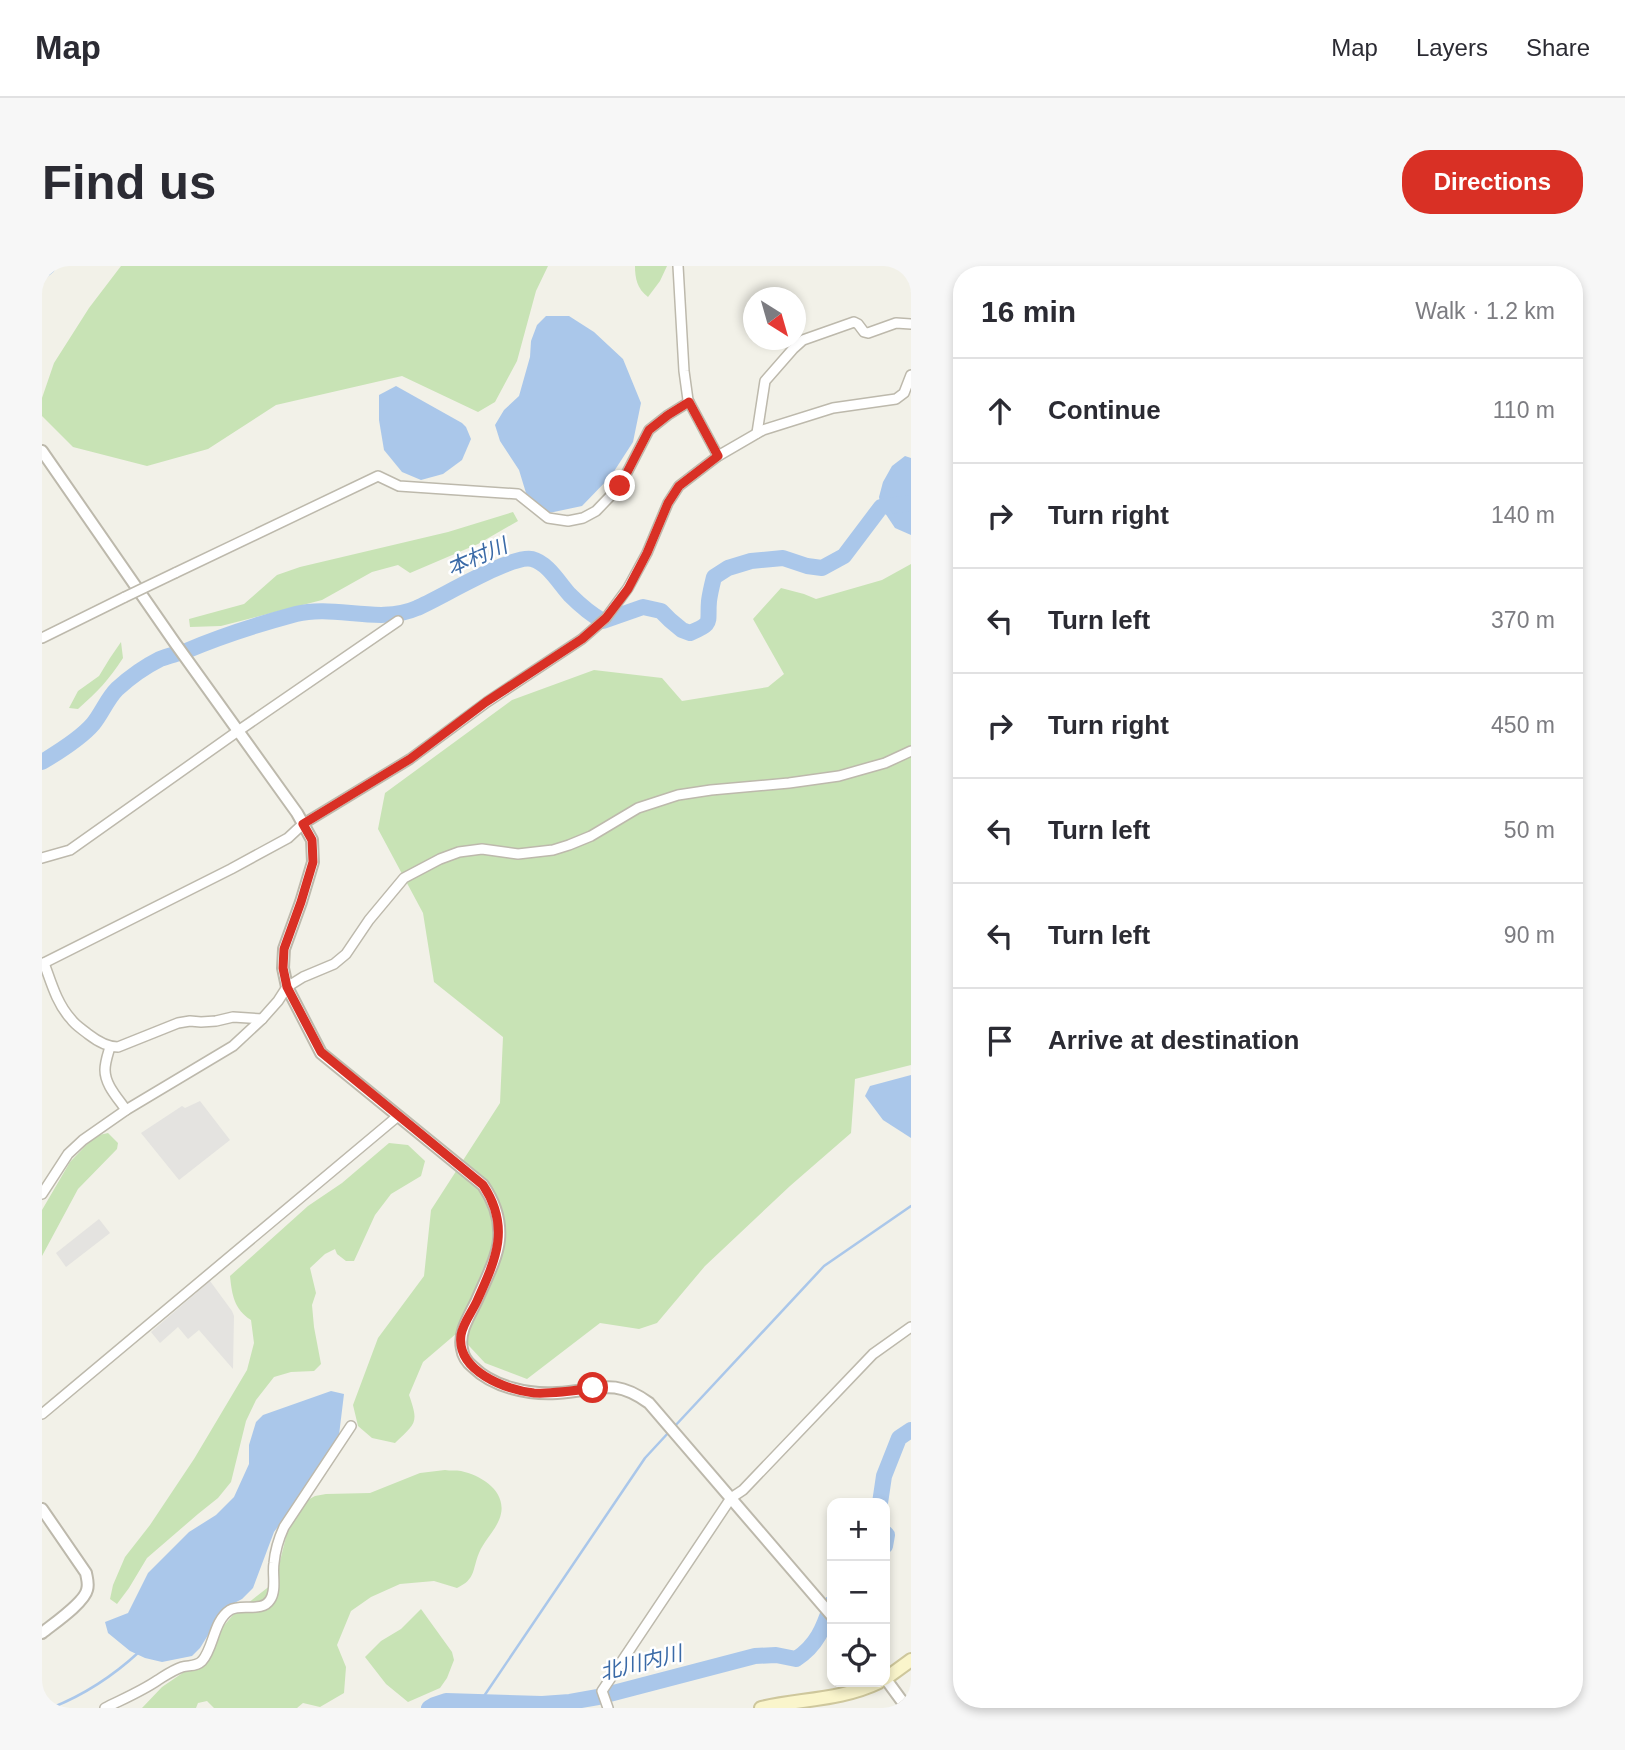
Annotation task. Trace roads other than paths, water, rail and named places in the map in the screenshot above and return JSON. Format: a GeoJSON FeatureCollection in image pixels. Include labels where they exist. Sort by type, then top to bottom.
{"type":"FeatureCollection","features":[{"type":"Feature","properties":{"kind":"main road"},"geometry":{"type":"LineString","coordinates":[[890,1675],[911,1660]]}},
{"type":"Feature","properties":{"kind":"main road"},"geometry":{"type":"LineString","coordinates":[[761,1708],[868,1687]]}},
{"type":"Feature","properties":{"kind":"street"},"geometry":{"type":"LineString","coordinates":[[678,266],[683,359],[689,402],[718,456]]}},
{"type":"Feature","properties":{"kind":"street"},"geometry":{"type":"LineString","coordinates":[[757,433],[765,381],[803,340],[854,322],[864,332],[869,333],[896,323],[911,324]]}},
{"type":"Feature","properties":{"kind":"street"},"geometry":{"type":"LineString","coordinates":[[262,1019],[233,1017],[216,1021],[178,1023],[118,1047],[110,1047],[93,1038],[72,1021],[64,1010],[43,963],[288,838],[303,824],[410,759],[486,702],[582,639],[606,618],[628,589],[668,503],[679,486],[718,456],[763,430],[833,408],[896,399],[904,393],[911,375]]}},
{"type":"Feature","properties":{"kind":"street"},"geometry":{"type":"LineString","coordinates":[[42,638],[378,476],[399,486],[518,494],[548,519],[568,521],[583,517],[596,510],[620,486],[649,430],[689,402]]}},
{"type":"Feature","properties":{"kind":"street"},"geometry":{"type":"LineString","coordinates":[[42,451],[312,840],[313,862],[284,949],[283,968],[287,987],[321,1052],[483,1185],[492,1198],[497,1213],[499,1242],[461,1335],[462,1350],[468,1362],[480,1374],[494,1381],[531,1392],[558,1393],[605,1386],[634,1393],[649,1403],[827,1610]]}},
{"type":"Feature","properties":{"kind":"street"},"geometry":{"type":"LineString","coordinates":[[42,858],[70,850],[398,621]]}},
{"type":"Feature","properties":{"kind":"street"},"geometry":{"type":"LineString","coordinates":[[42,1194],[68,1154],[83,1140],[126,1110],[233,1046],[262,1019],[287,987],[334,964],[346,954],[369,920],[404,878],[440,859],[459,852],[482,849],[517,854],[553,849],[591,836],[638,808],[678,796],[838,776],[886,763],[911,751]]}},
{"type":"Feature","properties":{"kind":"street"},"geometry":{"type":"LineString","coordinates":[[110,1047],[104,1068],[114,1094],[126,1110]]}},
{"type":"Feature","properties":{"kind":"street"},"geometry":{"type":"LineString","coordinates":[[42,1413],[398,1116]]}},
{"type":"Feature","properties":{"kind":"street"},"geometry":{"type":"LineString","coordinates":[[608,1708],[602,1691],[732,1498],[743,1490],[873,1354],[911,1327]]}},
{"type":"Feature","properties":{"kind":"street"},"geometry":{"type":"LineString","coordinates":[[105,1708],[158,1681],[168,1673],[196,1665],[203,1660],[217,1626],[233,1608],[259,1607],[270,1601],[273,1594],[273,1564],[284,1527],[351,1426]]}},
{"type":"Feature","properties":{"kind":"street"},"geometry":{"type":"LineString","coordinates":[[42,1509],[86,1573],[88,1583],[87,1593],[80,1601],[42,1633]]}},
{"type":"Feature","properties":{"kind":"street"},"geometry":{"type":"LineString","coordinates":[[890,1686],[906,1708]]}},
{"type":"Feature","properties":{"kind":"water"},"geometry":{"type":"Polygon","coordinates":[[[546,316],[569,316],[594,332],[623,359],[641,403],[633,442],[611,476],[582,506],[549,513],[526,493],[519,470],[500,441],[495,425],[504,410],[519,396],[530,357],[531,341],[537,325],[546,316]]]}},
{"type":"Feature","properties":{"kind":"water"},"geometry":{"type":"Polygon","coordinates":[[[396,386],[466,427],[471,439],[462,460],[443,474],[421,480],[402,472],[384,450],[379,420],[379,395],[396,386]]]}},
{"type":"Feature","properties":{"kind":"water"},"geometry":{"type":"Polygon","coordinates":[[[905,456],[911,458],[911,535],[895,528],[881,507],[879,497],[883,482],[892,466],[905,456]]]}},
{"type":"Feature","properties":{"kind":"water"},"geometry":{"type":"Polygon","coordinates":[[[911,1075],[911,1138],[883,1120],[865,1096],[870,1086],[911,1075]]]}},
{"type":"Feature","properties":{"kind":"water"},"geometry":{"type":"Polygon","coordinates":[[[331,1391],[344,1394],[339,1435],[303,1494],[274,1532],[253,1588],[242,1599],[225,1608],[200,1648],[192,1656],[162,1662],[130,1651],[108,1633],[105,1622],[128,1613],[148,1573],[189,1532],[216,1515],[234,1497],[249,1464],[249,1445],[256,1422],[263,1415],[331,1391]]]}},
{"type":"Feature","properties":{"kind":"waterway"},"geometry":{"type":"LineString","coordinates":[[42,271],[48,266]]}},
{"type":"Feature","properties":{"kind":"waterway","name":"本村川"},"geometry":{"type":"LineString","coordinates":[[42,762],[88,729],[117,689],[149,665],[268,622],[311,612],[372,615],[402,613],[509,563],[532,559],[548,569],[570,595],[603,621],[643,607],[661,611],[682,630],[690,633],[708,622],[709,598],[714,577],[728,568],[751,561],[783,558],[822,568],[844,556],[881,507],[911,503]]}},
{"type":"Feature","properties":{"kind":"waterway"},"geometry":{"type":"LineString","coordinates":[[674,1427],[824,1266],[911,1206]]}},
{"type":"Feature","properties":{"kind":"waterway","name":"北川内川"},"geometry":{"type":"LineString","coordinates":[[881,1498],[884,1476],[899,1438],[911,1430]]}},
{"type":"Feature","properties":{"kind":"waterway"},"geometry":{"type":"LineString","coordinates":[[480,1702],[645,1458],[669,1432]]}},
{"type":"Feature","properties":{"kind":"waterway","name":"北川内川"},"geometry":{"type":"LineString","coordinates":[[429,1708],[446,1701],[542,1704],[570,1702],[755,1656],[776,1655],[796,1659],[810,1648],[827,1616]]}},
{"type":"Feature","properties":{"kind":"waterway"},"geometry":{"type":"LineString","coordinates":[[51,1708],[98,1684],[139,1652]]}}]}
